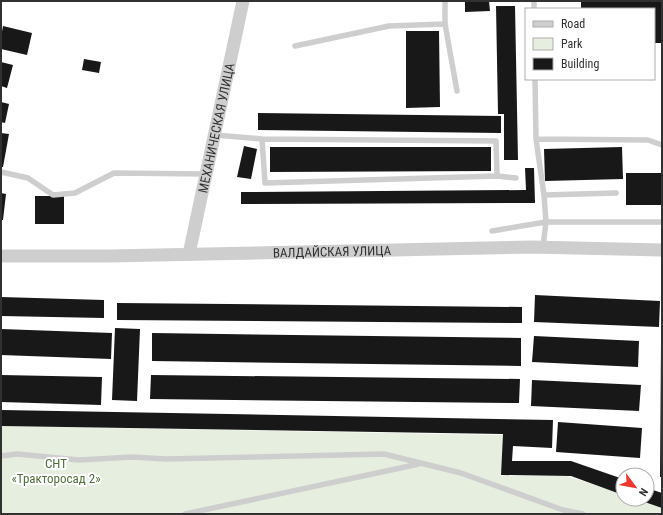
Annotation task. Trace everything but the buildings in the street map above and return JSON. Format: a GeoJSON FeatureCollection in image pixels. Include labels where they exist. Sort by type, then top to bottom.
{"type":"FeatureCollection","features":[{"type":"Feature","properties":{"kind":"street","name":"МЕХАНИЧЕСКАЯ УЛИЦА"},"geometry":{"type":"LineString","coordinates":[[189,254],[243,1]]}},
{"type":"Feature","properties":{"kind":"street","name":"ВАЛДАЙСКАЯ УЛИЦА"},"geometry":{"type":"LineString","coordinates":[[1,256],[110,256],[532,246],[543,248],[662,250]]}},
{"type":"Feature","properties":{"kind":"lane"},"geometry":{"type":"LineString","coordinates":[[445,1],[445,24],[457,91]]}},
{"type":"Feature","properties":{"kind":"lane"},"geometry":{"type":"LineString","coordinates":[[295,46],[389,26],[445,24]]}},
{"type":"Feature","properties":{"kind":"lane"},"geometry":{"type":"LineString","coordinates":[[535,80],[536,139],[544,195],[546,222],[543,248]]}},
{"type":"Feature","properties":{"kind":"lane"},"geometry":{"type":"LineString","coordinates":[[214,135],[262,139],[496,140],[497,176]]}},
{"type":"Feature","properties":{"kind":"lane"},"geometry":{"type":"LineString","coordinates":[[262,139],[265,183],[497,176],[516,178]]}},
{"type":"Feature","properties":{"kind":"lane"},"geometry":{"type":"LineString","coordinates":[[536,139],[648,140],[662,145]]}},
{"type":"Feature","properties":{"kind":"lane"},"geometry":{"type":"LineString","coordinates":[[1,172],[28,178],[53,195],[75,193],[114,173],[206,174]]}},
{"type":"Feature","properties":{"kind":"lane"},"geometry":{"type":"LineString","coordinates":[[544,195],[616,193]]}},
{"type":"Feature","properties":{"kind":"lane"},"geometry":{"type":"LineString","coordinates":[[492,231],[546,222],[662,222]]}},
{"type":"Feature","properties":{"kind":"lane"},"geometry":{"type":"LineString","coordinates":[[1,456],[16,454],[79,460],[132,457],[166,459],[384,454],[461,474],[563,510],[583,514]]}},
{"type":"Feature","properties":{"kind":"lane"},"geometry":{"type":"LineString","coordinates":[[185,514],[422,463]]}},
{"type":"Feature","properties":{"kind":"green space","name":"СНТ «Тракторосад 2»"},"geometry":{"type":"Polygon","coordinates":[[[1,426],[503,435],[501,476],[567,476],[615,491],[615,507],[655,507],[655,505],[662,507],[662,514],[1,514],[1,426]]]}}]}
